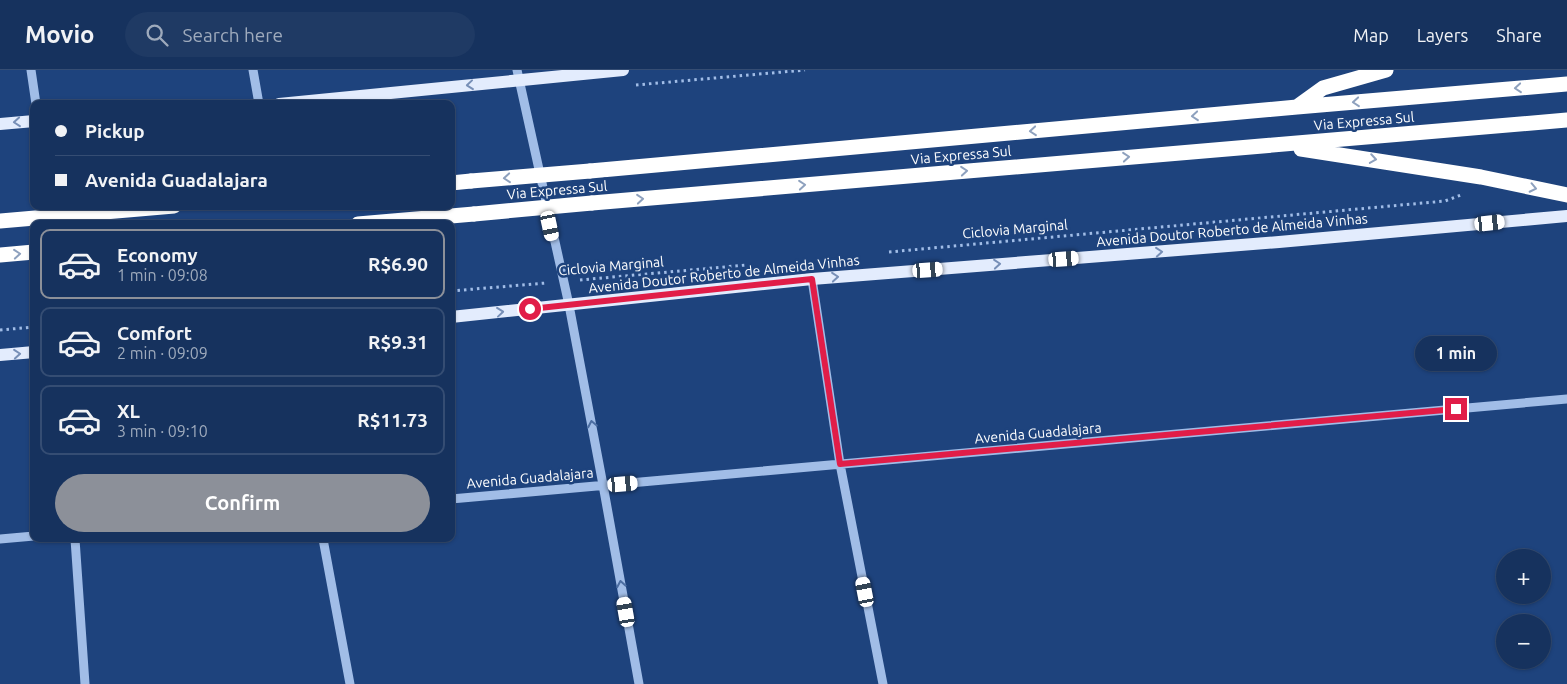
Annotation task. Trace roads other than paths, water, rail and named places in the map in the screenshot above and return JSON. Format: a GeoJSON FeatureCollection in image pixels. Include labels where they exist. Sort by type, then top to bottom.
{"type":"FeatureCollection","features":[{"type":"Feature","properties":{"kind":"highway"},"geometry":{"type":"LineString","coordinates":[[1297,107],[1322,88],[1386,70]]}},
{"type":"Feature","properties":{"kind":"highway","name":"Via Expressa Sul"},"geometry":{"type":"LineString","coordinates":[[455,183],[1567,84]]}},
{"type":"Feature","properties":{"kind":"highway","name":"Via Expressa Sul"},"geometry":{"type":"LineString","coordinates":[[404,220],[1567,120]]}},
{"type":"Feature","properties":{"kind":"highway"},"geometry":{"type":"LineString","coordinates":[[1272,145],[1369,158],[1481,177],[1567,195]]}},
{"type":"Feature","properties":{"kind":"highway"},"geometry":{"type":"LineString","coordinates":[[0,221],[128,210]]}},
{"type":"Feature","properties":{"kind":"highway"},"geometry":{"type":"LineString","coordinates":[[0,255],[30,252]]}},
{"type":"Feature","properties":{"kind":"main road"},"geometry":{"type":"LineString","coordinates":[[312,100],[518,75],[623,70]]}},
{"type":"Feature","properties":{"kind":"main road"},"geometry":{"type":"LineString","coordinates":[[0,124],[30,120]]}},
{"type":"Feature","properties":{"kind":"main road","name":"Avenida Doutor Roberto de Almeida Vinhas"},"geometry":{"type":"LineString","coordinates":[[455,317],[812,279],[1278,242],[1567,216]]}},
{"type":"Feature","properties":{"kind":"main road"},"geometry":{"type":"LineString","coordinates":[[0,355],[30,352]]}},
{"type":"Feature","properties":{"kind":"street"},"geometry":{"type":"LineString","coordinates":[[32,70],[36,100]]}},
{"type":"Feature","properties":{"kind":"street"},"geometry":{"type":"LineString","coordinates":[[253,70],[258,100]]}},
{"type":"Feature","properties":{"kind":"street"},"geometry":{"type":"LineString","coordinates":[[518,75],[569,306],[638,684]]}},
{"type":"Feature","properties":{"kind":"street"},"geometry":{"type":"LineString","coordinates":[[812,279],[840,464],[883,684]]}},
{"type":"Feature","properties":{"kind":"street","name":"Avenida Guadalajara"},"geometry":{"type":"LineString","coordinates":[[455,499],[1567,399]]}},
{"type":"Feature","properties":{"kind":"street"},"geometry":{"type":"LineString","coordinates":[[0,539],[30,536]]}},
{"type":"Feature","properties":{"kind":"street"},"geometry":{"type":"LineString","coordinates":[[75,542],[85,684]]}},
{"type":"Feature","properties":{"kind":"street"},"geometry":{"type":"LineString","coordinates":[[324,542],[350,684]]}}]}
